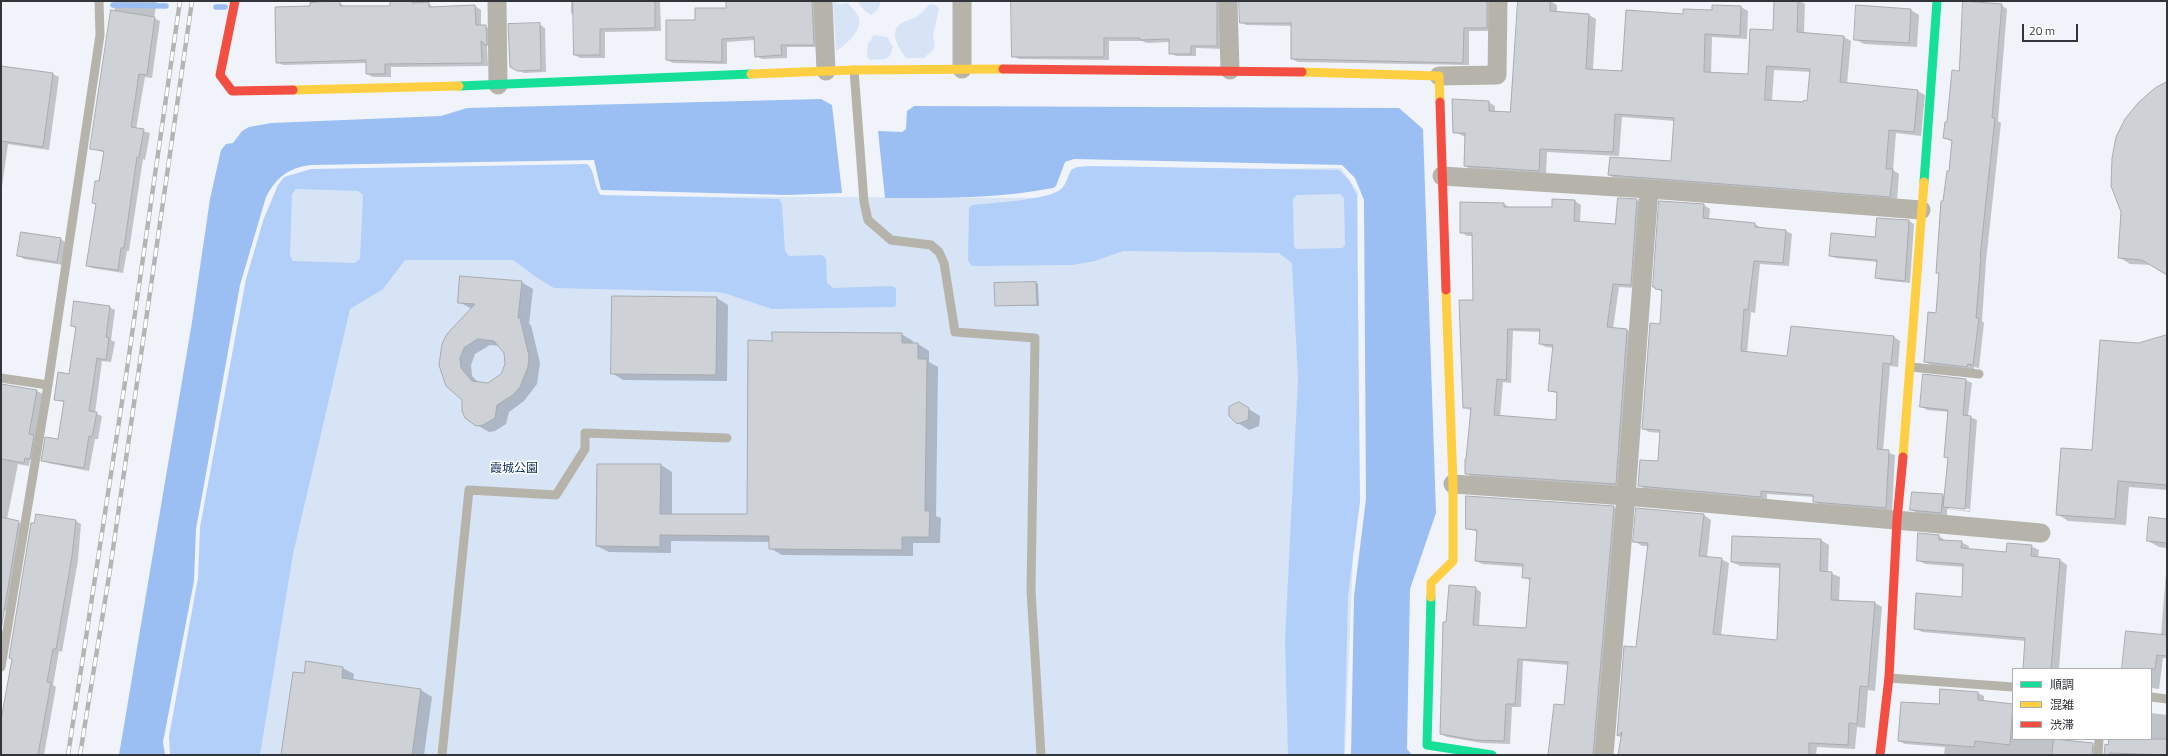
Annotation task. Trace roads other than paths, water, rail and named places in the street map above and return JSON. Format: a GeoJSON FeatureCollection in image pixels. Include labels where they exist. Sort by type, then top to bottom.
{"type":"FeatureCollection","features":[{"type":"Feature","properties":{"kind":"street"},"geometry":{"type":"LineString","coordinates":[[235,1],[220,75],[232,91],[498,85],[854,70],[1230,70],[1439,76],[1497,75],[1498,1]]}},
{"type":"Feature","properties":{"kind":"street"},"geometry":{"type":"LineString","coordinates":[[497,1],[498,85]]}},
{"type":"Feature","properties":{"kind":"street"},"geometry":{"type":"LineString","coordinates":[[823,1],[826,71]]}},
{"type":"Feature","properties":{"kind":"street"},"geometry":{"type":"LineString","coordinates":[[962,1],[962,69]]}},
{"type":"Feature","properties":{"kind":"street"},"geometry":{"type":"LineString","coordinates":[[1228,1],[1230,70]]}},
{"type":"Feature","properties":{"kind":"street"},"geometry":{"type":"LineString","coordinates":[[1880,755],[1888,678],[1896,520],[1911,367],[1937,1]]}},
{"type":"Feature","properties":{"kind":"street"},"geometry":{"type":"LineString","coordinates":[[1439,76],[1453,484],[1453,561],[1431,583],[1427,745],[1492,755]]}},
{"type":"Feature","properties":{"kind":"street"},"geometry":{"type":"LineString","coordinates":[[1442,176],[1649,189],[1921,210]]}},
{"type":"Feature","properties":{"kind":"street"},"geometry":{"type":"LineString","coordinates":[[1604,755],[1626,496],[1649,189]]}},
{"type":"Feature","properties":{"kind":"street"},"geometry":{"type":"LineString","coordinates":[[1453,484],[1626,496],[2040,533]]}},
{"type":"Feature","properties":{"kind":"lane"},"geometry":{"type":"LineString","coordinates":[[1,667],[5,619],[48,385],[100,34],[99,1]]}},
{"type":"Feature","properties":{"kind":"lane"},"geometry":{"type":"LineString","coordinates":[[854,70],[864,202],[868,220],[891,240],[931,246],[939,252],[944,263],[955,332],[1035,338],[1031,590],[1041,755]]}},
{"type":"Feature","properties":{"kind":"lane"},"geometry":{"type":"LineString","coordinates":[[1911,367],[1979,374]]}},
{"type":"Feature","properties":{"kind":"lane"},"geometry":{"type":"LineString","coordinates":[[1,378],[48,385]]}},
{"type":"Feature","properties":{"kind":"lane"},"geometry":{"type":"LineString","coordinates":[[442,755],[469,490],[556,495],[585,449],[585,434],[727,438]]}},
{"type":"Feature","properties":{"kind":"lane"},"geometry":{"type":"LineString","coordinates":[[1888,678],[2012,687]]}},
{"type":"Feature","properties":{"kind":"lane"},"geometry":{"type":"LineString","coordinates":[[2152,697],[2167,699]]}},
{"type":"Feature","properties":{"kind":"lane"},"geometry":{"type":"LineString","coordinates":[[2098,755],[2099,740]]}},
{"type":"Feature","properties":{"kind":"waterway"},"geometry":{"type":"LineString","coordinates":[[113,5],[166,6]]}},
{"type":"Feature","properties":{"kind":"waterway"},"geometry":{"type":"LineString","coordinates":[[216,7],[225,7]]}},
{"type":"Feature","properties":{"kind":"railway"},"geometry":{"type":"LineString","coordinates":[[68,755],[127,369],[180,1]]}},
{"type":"Feature","properties":{"kind":"railway"},"geometry":{"type":"LineString","coordinates":[[80,755],[110,570],[192,1]]}},
{"type":"Feature","properties":{"kind":"park label","name":"霞城公園"},"geometry":{"type":"Point","coordinates":[514,469]}}]}
